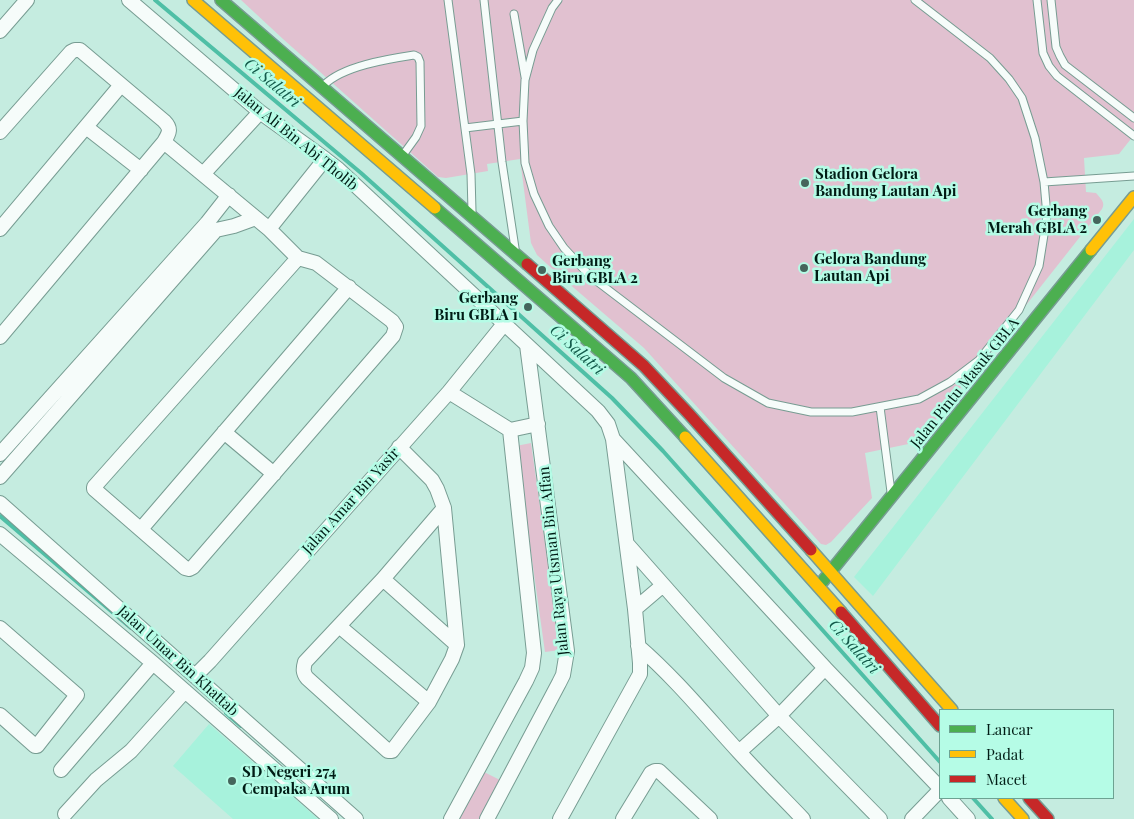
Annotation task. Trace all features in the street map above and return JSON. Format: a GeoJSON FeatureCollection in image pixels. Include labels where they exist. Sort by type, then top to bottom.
{"type":"FeatureCollection","features":[{"type":"Feature","properties":{"kind":"street"},"geometry":{"type":"LineString","coordinates":[[0,31],[27,0]]}},
{"type":"Feature","properties":{"kind":"street","name":"Jalan Ali Bin Abi Tholib"},"geometry":{"type":"LineString","coordinates":[[129,0],[260,112],[325,159],[355,185],[598,411],[608,424],[613,439]]}},
{"type":"Feature","properties":{"kind":"street"},"geometry":{"type":"LineString","coordinates":[[192,0],[631,378],[680,430],[939,725]]}},
{"type":"Feature","properties":{"kind":"street"},"geometry":{"type":"LineString","coordinates":[[221,0],[644,366],[696,421],[951,709]]}},
{"type":"Feature","properties":{"kind":"street"},"geometry":{"type":"LineString","coordinates":[[0,132],[71,52],[76,50],[80,50],[169,126],[170,132],[141,170],[0,337]]}},
{"type":"Feature","properties":{"kind":"street"},"geometry":{"type":"LineString","coordinates":[[0,229],[121,85]]}},
{"type":"Feature","properties":{"kind":"street"},"geometry":{"type":"LineString","coordinates":[[204,174],[260,112]]}},
{"type":"Feature","properties":{"kind":"street"},"geometry":{"type":"LineString","coordinates":[[86,127],[141,170]]}},
{"type":"Feature","properties":{"kind":"street"},"geometry":{"type":"LineString","coordinates":[[164,142],[269,229],[298,258],[316,263],[392,321],[396,327],[393,336],[192,568],[185,568],[94,487],[298,258]]}},
{"type":"Feature","properties":{"kind":"street"},"geometry":{"type":"LineString","coordinates":[[269,229],[325,159]]}},
{"type":"Feature","properties":{"kind":"street"},"geometry":{"type":"LineString","coordinates":[[0,477],[212,226],[229,195]]}},
{"type":"Feature","properties":{"kind":"street","name":"Jalan Pintu Masuk GBLA"},"geometry":{"type":"LineString","coordinates":[[818,586],[1134,197]]}},
{"type":"Feature","properties":{"kind":"street"},"geometry":{"type":"LineString","coordinates":[[0,454],[212,226],[234,226],[256,218]]}},
{"type":"Feature","properties":{"kind":"street"},"geometry":{"type":"LineString","coordinates":[[141,529],[349,287]]}},
{"type":"Feature","properties":{"kind":"street","name":"Jalan Amar Bin Yasir"},"geometry":{"type":"LineString","coordinates":[[65,814],[96,780],[131,751],[187,694],[210,661],[449,392],[504,324]]}},
{"type":"Feature","properties":{"kind":"street","name":"Jalan Raya Utsman Bin Affan"},"geometry":{"type":"LineString","coordinates":[[487,819],[563,675],[567,651],[527,346]]}},
{"type":"Feature","properties":{"kind":"street"},"geometry":{"type":"LineString","coordinates":[[449,392],[510,430],[538,424]]}},
{"type":"Feature","properties":{"kind":"street","name":"Jalan Raya Utsman Bin Affan"},"geometry":{"type":"LineString","coordinates":[[451,819],[526,681],[533,662],[534,653],[510,430]]}},
{"type":"Feature","properties":{"kind":"street"},"geometry":{"type":"LineString","coordinates":[[224,432],[274,474]]}},
{"type":"Feature","properties":{"kind":"street"},"geometry":{"type":"LineString","coordinates":[[560,819],[637,681],[641,670],[613,439]]}},
{"type":"Feature","properties":{"kind":"street"},"geometry":{"type":"LineString","coordinates":[[613,439],[939,788]]}},
{"type":"Feature","properties":{"kind":"street"},"geometry":{"type":"LineString","coordinates":[[399,447],[432,480],[438,489],[444,508],[458,645],[429,702],[392,751],[388,751],[307,678],[303,668],[305,662],[383,579],[444,508]]}},
{"type":"Feature","properties":{"kind":"street","name":"Jalan Umar Bin Khattab"},"geometry":{"type":"LineString","coordinates":[[0,502],[356,819]]}},
{"type":"Feature","properties":{"kind":"street","name":"Jalan Umar Bin Khattab"},"geometry":{"type":"LineString","coordinates":[[0,534],[153,662],[187,694],[331,819]]}},
{"type":"Feature","properties":{"kind":"street"},"geometry":{"type":"LineString","coordinates":[[627,544],[662,586],[779,716],[880,819]]}},
{"type":"Feature","properties":{"kind":"street"},"geometry":{"type":"LineString","coordinates":[[383,579],[458,645]]}},
{"type":"Feature","properties":{"kind":"street"},"geometry":{"type":"LineString","coordinates":[[635,609],[662,586]]}},
{"type":"Feature","properties":{"kind":"street"},"geometry":{"type":"LineString","coordinates":[[339,626],[429,702]]}},
{"type":"Feature","properties":{"kind":"street"},"geometry":{"type":"LineString","coordinates":[[0,628],[77,695],[37,746],[0,715]]}},
{"type":"Feature","properties":{"kind":"street"},"geometry":{"type":"LineString","coordinates":[[638,646],[659,665],[803,819]]}},
{"type":"Feature","properties":{"kind":"street"},"geometry":{"type":"LineString","coordinates":[[61,770],[153,662]]}},
{"type":"Feature","properties":{"kind":"street"},"geometry":{"type":"LineString","coordinates":[[637,681],[659,665]]}},
{"type":"Feature","properties":{"kind":"street"},"geometry":{"type":"LineString","coordinates":[[739,752],[779,716],[825,668]]}},
{"type":"Feature","properties":{"kind":"street"},"geometry":{"type":"LineString","coordinates":[[627,817],[651,773],[659,771],[710,819]]}},
{"type":"Feature","properties":{"kind":"street"},"geometry":{"type":"LineString","coordinates":[[912,819],[939,790]]}},
{"type":"Feature","properties":{"kind":"street"},"geometry":{"type":"LineString","coordinates":[[950,799],[968,819]]}},
{"type":"Feature","properties":{"kind":"street"},"geometry":{"type":"LineString","coordinates":[[1005,799],[1023,819]]}},
{"type":"Feature","properties":{"kind":"street"},"geometry":{"type":"LineString","coordinates":[[1030,799],[1048,819]]}},
{"type":"Feature","properties":{"kind":"lane"},"geometry":{"type":"LineString","coordinates":[[448,0],[471,174],[472,217],[463,233]]}},
{"type":"Feature","properties":{"kind":"lane"},"geometry":{"type":"LineString","coordinates":[[484,0],[502,162],[516,254],[504,269]]}},
{"type":"Feature","properties":{"kind":"lane"},"geometry":{"type":"LineString","coordinates":[[558,0],[552,8],[534,50],[525,80],[522,121],[525,163],[534,194],[549,226],[564,248],[590,276],[724,378],[768,403],[811,412],[852,412],[919,399],[950,382],[979,360],[1019,310],[1038,266],[1047,216],[1044,182],[1035,138],[1022,98],[1009,79],[990,58],[916,1]]}},
{"type":"Feature","properties":{"kind":"lane"},"geometry":{"type":"LineString","coordinates":[[1037,0],[1043,53],[1049,66],[1057,76],[1134,136]]}},
{"type":"Feature","properties":{"kind":"lane"},"geometry":{"type":"LineString","coordinates":[[1051,0],[1056,47],[1066,65],[1134,118]]}},
{"type":"Feature","properties":{"kind":"lane"},"geometry":{"type":"LineString","coordinates":[[514,14],[525,80]]}},
{"type":"Feature","properties":{"kind":"lane"},"geometry":{"type":"LineString","coordinates":[[322,87],[329,80],[347,71],[388,59],[414,55],[418,57],[420,62],[421,126],[403,156]]}},
{"type":"Feature","properties":{"kind":"lane"},"geometry":{"type":"LineString","coordinates":[[465,128],[522,121]]}},
{"type":"Feature","properties":{"kind":"lane"},"geometry":{"type":"LineString","coordinates":[[1044,182],[1134,176]]}},
{"type":"Feature","properties":{"kind":"lane"},"geometry":{"type":"LineString","coordinates":[[880,407],[891,498]]}},
{"type":"Feature","properties":{"kind":"shaded area","name":"Gelora Bandung Lautan Api"},"geometry":{"type":"Polygon","coordinates":[[[241,0],[1134,0],[1134,135],[1119,154],[1084,158],[1086,192],[1096,193],[1101,198],[1103,202],[1102,209],[918,442],[865,453],[872,498],[826,545],[821,544],[644,348],[537,255],[531,243],[520,159],[487,164],[488,171],[446,178],[438,177],[241,0]]]}},
{"type":"Feature","properties":{"kind":"shaded area"},"geometry":{"type":"Polygon","coordinates":[[[1134,219],[1134,250],[873,596],[854,577],[1134,219]]]}},
{"type":"Feature","properties":{"kind":"shaded area"},"geometry":{"type":"Polygon","coordinates":[[[531,443],[560,650],[545,652],[516,446],[531,443]]]}},
{"type":"Feature","properties":{"kind":"shaded area","name":"SD Negeri 274 Cempaka Arum"},"geometry":{"type":"Polygon","coordinates":[[[209,724],[318,819],[233,819],[173,766],[209,724]]]}},
{"type":"Feature","properties":{"kind":"shaded area"},"geometry":{"type":"Polygon","coordinates":[[[484,772],[500,780],[479,819],[459,819],[484,772]]]}},
{"type":"Feature","properties":{"kind":"waterway","name":"Ci Salatri"},"geometry":{"type":"LineString","coordinates":[[155,0],[361,173],[612,398],[663,451],[939,761]]}},
{"type":"Feature","properties":{"kind":"waterway"},"geometry":{"type":"LineString","coordinates":[[0,516],[131,628]]}},
{"type":"Feature","properties":{"kind":"waterway"},"geometry":{"type":"LineString","coordinates":[[226,713],[241,726]]}},
{"type":"Feature","properties":{"kind":"waterway","name":"Ci Salatri"},"geometry":{"type":"LineString","coordinates":[[974,799],[992,819]]}},
{"type":"Feature","properties":{"kind":"traffic: fast"},"geometry":{"type":"LineString","coordinates":[[221,0],[527,264]]}},
{"type":"Feature","properties":{"kind":"traffic: fast"},"geometry":{"type":"LineString","coordinates":[[435,208],[631,378],[685,437]]}},
{"type":"Feature","properties":{"kind":"traffic: fast"},"geometry":{"type":"LineString","coordinates":[[823,581],[1091,250]]}},
{"type":"Feature","properties":{"kind":"traffic: slow"},"geometry":{"type":"LineString","coordinates":[[193,0],[435,208]]}},
{"type":"Feature","properties":{"kind":"traffic: slow"},"geometry":{"type":"LineString","coordinates":[[1091,250],[1134,197]]}},
{"type":"Feature","properties":{"kind":"traffic: slow"},"geometry":{"type":"LineString","coordinates":[[685,437],[841,612]]}},
{"type":"Feature","properties":{"kind":"traffic: slow"},"geometry":{"type":"LineString","coordinates":[[811,550],[951,709]]}},
{"type":"Feature","properties":{"kind":"traffic: slow"},"geometry":{"type":"LineString","coordinates":[[1005,799],[1023,819]]}},
{"type":"Feature","properties":{"kind":"traffic: jam"},"geometry":{"type":"LineString","coordinates":[[527,264],[644,366],[811,550]]}},
{"type":"Feature","properties":{"kind":"traffic: jam"},"geometry":{"type":"LineString","coordinates":[[841,612],[939,725]]}},
{"type":"Feature","properties":{"kind":"traffic: jam"},"geometry":{"type":"LineString","coordinates":[[1030,799],[1048,819]]}},
{"type":"Feature","properties":{"kind":"place","name":"Stadion Gelora Bandung Lautan Api"},"geometry":{"type":"Point","coordinates":[805,183]}},
{"type":"Feature","properties":{"kind":"place","name":"Gerbang Merah GBLA 2"},"geometry":{"type":"Point","coordinates":[1097,220]}},
{"type":"Feature","properties":{"kind":"place","name":"Gelora Bandung Lautan Api"},"geometry":{"type":"Point","coordinates":[804,268]}},
{"type":"Feature","properties":{"kind":"place","name":"Gerbang Biru GBLA 2"},"geometry":{"type":"Point","coordinates":[542,270]}},
{"type":"Feature","properties":{"kind":"place","name":"Gerbang Biru GBLA 1"},"geometry":{"type":"Point","coordinates":[528,307]}},
{"type":"Feature","properties":{"kind":"place","name":"SD Negeri 274 Cempaka Arum"},"geometry":{"type":"Point","coordinates":[232,781]}}]}
